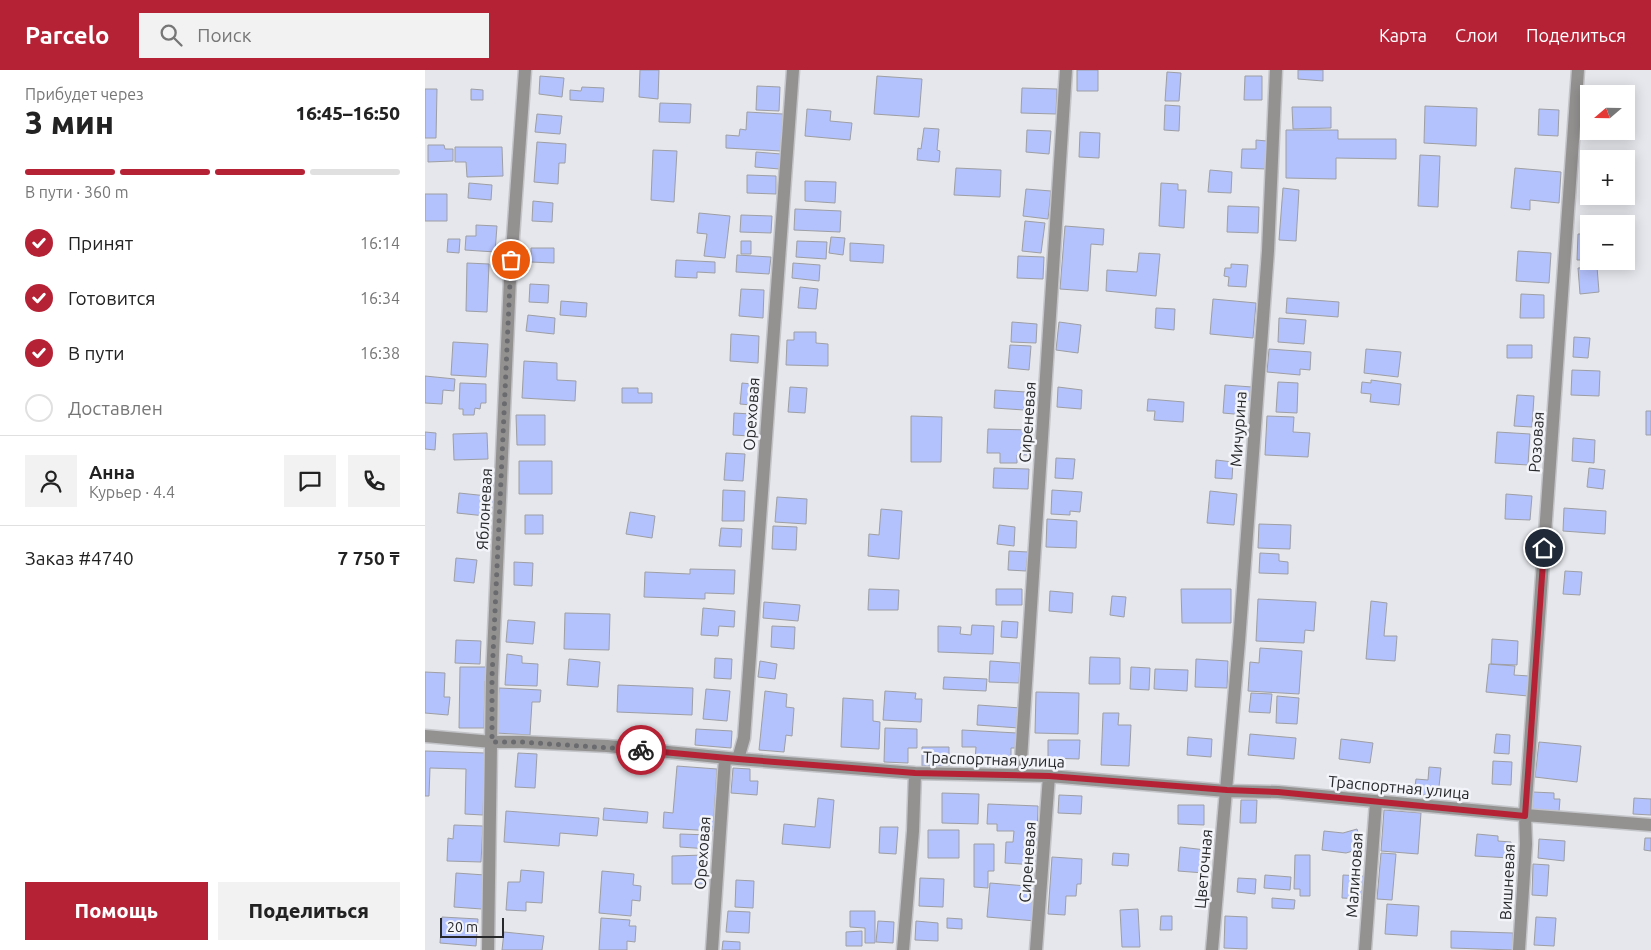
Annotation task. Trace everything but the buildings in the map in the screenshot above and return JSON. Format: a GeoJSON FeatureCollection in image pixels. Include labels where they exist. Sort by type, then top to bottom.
{"type":"FeatureCollection","features":[{"type":"Feature","properties":{"kind":"street","name":"Яблоневая"},"geometry":{"type":"LineString","coordinates":[[488,950],[492,677],[509,288],[525,70]]}},
{"type":"Feature","properties":{"kind":"street","name":"Ореховая"},"geometry":{"type":"LineString","coordinates":[[712,950],[732,759],[743,738],[793,70]]}},
{"type":"Feature","properties":{"kind":"street","name":"Сиреневая"},"geometry":{"type":"LineString","coordinates":[[1020,775],[1066,70]]}},
{"type":"Feature","properties":{"kind":"street","name":"Мичурина"},"geometry":{"type":"LineString","coordinates":[[1227,790],[1268,251],[1276,70]]}},
{"type":"Feature","properties":{"kind":"street","name":"Розовая"},"geometry":{"type":"LineString","coordinates":[[1525,816],[1578,70]]}},
{"type":"Feature","properties":{"kind":"street","name":"Траспортная улица"},"geometry":{"type":"LineString","coordinates":[[425,736],[492,742],[607,746],[732,759],[915,773],[1049,776],[1227,790],[1278,792],[1525,816],[1651,825]]}},
{"type":"Feature","properties":{"kind":"street"},"geometry":{"type":"LineString","coordinates":[[903,950],[913,831],[915,773]]}},
{"type":"Feature","properties":{"kind":"street","name":"Сиреневая"},"geometry":{"type":"LineString","coordinates":[[1036,950],[1049,776]]}},
{"type":"Feature","properties":{"kind":"street","name":"Цветочная"},"geometry":{"type":"LineString","coordinates":[[1212,950],[1227,790]]}},
{"type":"Feature","properties":{"kind":"street","name":"Малиновая"},"geometry":{"type":"LineString","coordinates":[[1365,950],[1376,802]]}},
{"type":"Feature","properties":{"kind":"street","name":"Вишневая"},"geometry":{"type":"LineString","coordinates":[[1519,950],[1526,844],[1525,816]]}},
{"type":"Feature","properties":{"kind":"way so far"},"geometry":{"type":"LineString","coordinates":[[511,260],[492,677],[492,742],[607,746],[641,750]]}},
{"type":"Feature","properties":{"kind":"route"},"geometry":{"type":"LineString","coordinates":[[641,750],[915,773],[1049,776],[1227,790],[1278,792],[1525,816],[1544,548]]}}]}
